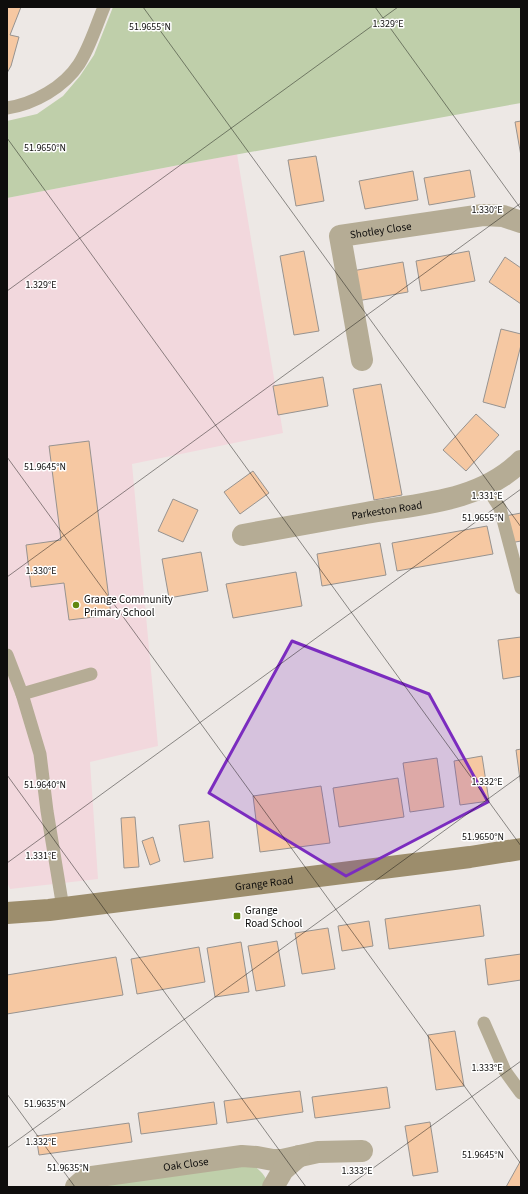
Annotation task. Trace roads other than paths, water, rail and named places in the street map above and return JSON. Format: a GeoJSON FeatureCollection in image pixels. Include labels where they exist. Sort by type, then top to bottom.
{"type":"FeatureCollection","features":[{"type":"Feature","properties":{"kind":"street","name":"Shotley Close"},"geometry":{"type":"LineString","coordinates":[[362,360],[340,236],[483,215],[503,216],[521,222]]}},
{"type":"Feature","properties":{"kind":"street","name":"Parkeston Road"},"geometry":{"type":"LineString","coordinates":[[243,535],[434,502],[470,493],[503,477],[521,461]]}},
{"type":"Feature","properties":{"kind":"street","name":"Grange Road"},"geometry":{"type":"LineString","coordinates":[[7,913],[63,908],[470,857],[521,849]]}},
{"type":"Feature","properties":{"kind":"street","name":"Oak Close"},"geometry":{"type":"LineString","coordinates":[[76,1187],[85,1179],[92,1177],[242,1156],[282,1160],[318,1152],[362,1151]]}},
{"type":"Feature","properties":{"kind":"street"},"geometry":{"type":"LineString","coordinates":[[273,1187],[284,1170],[299,1156]]}},
{"type":"Feature","properties":{"kind":"lane"},"geometry":{"type":"LineString","coordinates":[[7,108],[15,107],[44,95],[59,85],[71,74],[86,50],[104,7]]}},
{"type":"Feature","properties":{"kind":"lane"},"geometry":{"type":"LineString","coordinates":[[486,486],[500,508],[521,588]]}},
{"type":"Feature","properties":{"kind":"lane"},"geometry":{"type":"LineString","coordinates":[[7,655],[22,694],[40,754],[47,810],[63,908]]}},
{"type":"Feature","properties":{"kind":"lane"},"geometry":{"type":"LineString","coordinates":[[22,694],[91,674]]}},
{"type":"Feature","properties":{"kind":"lane"},"geometry":{"type":"LineString","coordinates":[[484,1023],[505,1071],[521,1093]]}},
{"type":"Feature","properties":{"kind":"place","name":"Grange Community Primary School"},"geometry":{"type":"Point","coordinates":[76,605]}},
{"type":"Feature","properties":{"kind":"place","name":"Grange Road School"},"geometry":{"type":"Point","coordinates":[237,916]}}]}
